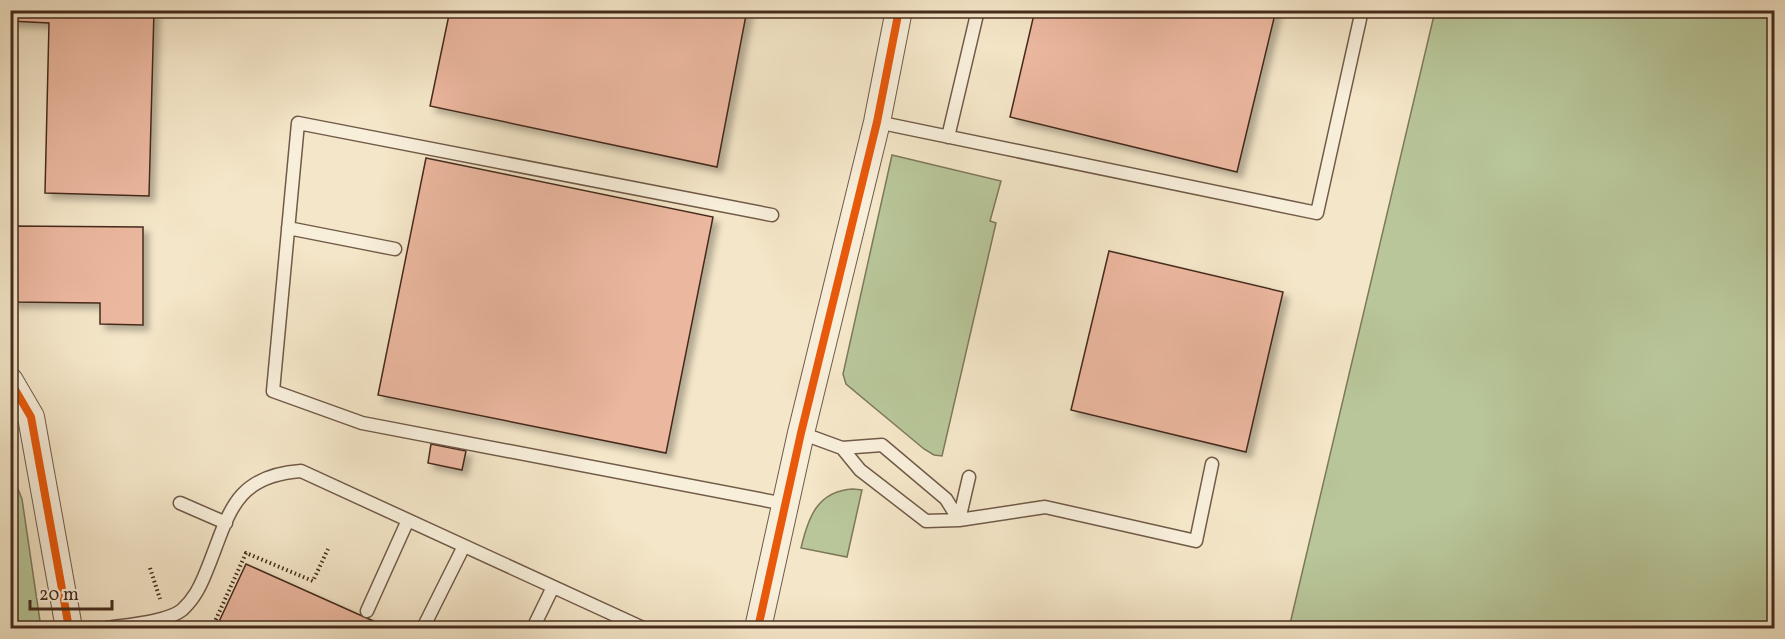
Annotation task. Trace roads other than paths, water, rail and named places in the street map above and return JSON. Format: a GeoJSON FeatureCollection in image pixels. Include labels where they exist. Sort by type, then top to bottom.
{"type":"FeatureCollection","features":[{"type":"Feature","properties":{"kind":"street"},"geometry":{"type":"LineString","coordinates":[[758,628],[801,433],[877,122],[899,10]]}},
{"type":"Feature","properties":{"kind":"street"},"geometry":{"type":"LineString","coordinates":[[10,381],[31,417],[69,628]]}},
{"type":"Feature","properties":{"kind":"street"},"geometry":{"type":"LineString","coordinates":[[10,407],[33,428]]}},
{"type":"Feature","properties":{"kind":"lane"},"geometry":{"type":"LineString","coordinates":[[948,137],[978,10]]}},
{"type":"Feature","properties":{"kind":"lane"},"geometry":{"type":"LineString","coordinates":[[877,122],[1317,213],[1362,10]]}},
{"type":"Feature","properties":{"kind":"lane"},"geometry":{"type":"LineString","coordinates":[[772,214],[298,123],[273,391],[362,423],[785,504]]}},
{"type":"Feature","properties":{"kind":"lane"},"geometry":{"type":"LineString","coordinates":[[288,228],[394,249]]}},
{"type":"Feature","properties":{"kind":"lane"},"geometry":{"type":"LineString","coordinates":[[801,433],[842,448],[882,445],[946,499],[959,520]]}},
{"type":"Feature","properties":{"kind":"lane"},"geometry":{"type":"LineString","coordinates":[[842,448],[860,470],[926,521],[959,520],[1045,507],[1196,541],[1212,464]]}},
{"type":"Feature","properties":{"kind":"lane"},"geometry":{"type":"LineString","coordinates":[[106,628],[167,617],[180,612],[198,592],[226,523],[246,488],[263,478],[280,472],[301,471],[643,628]]}},
{"type":"Feature","properties":{"kind":"lane"},"geometry":{"type":"LineString","coordinates":[[959,520],[969,477]]}},
{"type":"Feature","properties":{"kind":"lane"},"geometry":{"type":"LineString","coordinates":[[180,503],[226,523]]}},
{"type":"Feature","properties":{"kind":"lane"},"geometry":{"type":"LineString","coordinates":[[368,611],[408,520]]}},
{"type":"Feature","properties":{"kind":"lane"},"geometry":{"type":"LineString","coordinates":[[423,628],[464,546]]}},
{"type":"Feature","properties":{"kind":"lane"},"geometry":{"type":"LineString","coordinates":[[533,628],[553,587]]}}]}
